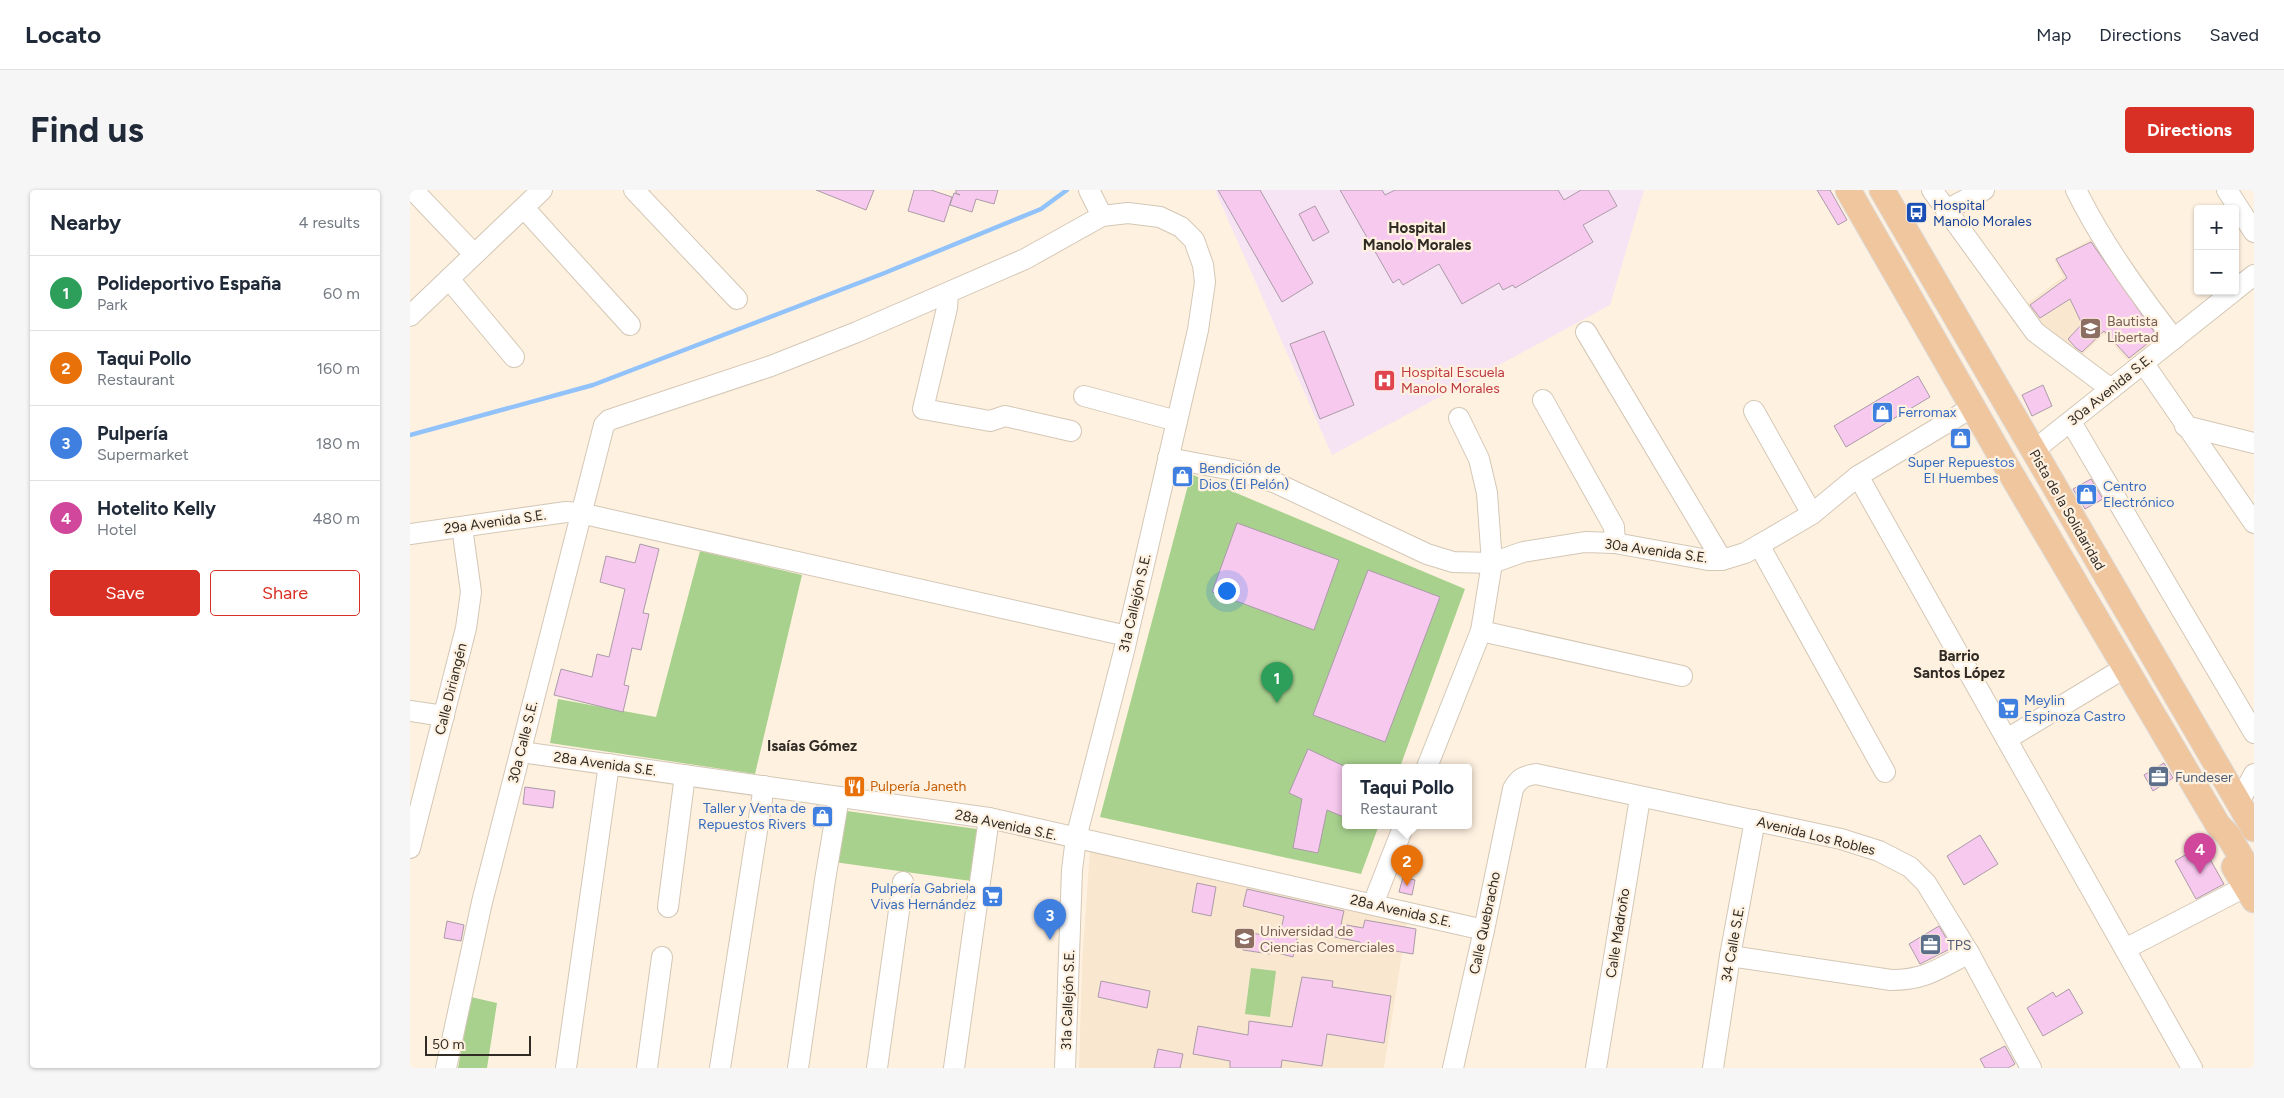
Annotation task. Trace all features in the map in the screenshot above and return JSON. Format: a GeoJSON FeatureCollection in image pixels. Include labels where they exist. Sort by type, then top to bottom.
{"type":"FeatureCollection","features":[{"type":"Feature","properties":{"kind":"main road","name":"Pista de la Solidaridad"},"geometry":{"type":"LineString","coordinates":[[1848,190],[2218,825],[2228,835],[2251,874]]}},
{"type":"Feature","properties":{"kind":"main road","name":"Pista de la Solidaridad"},"geometry":{"type":"LineString","coordinates":[[1882,190],[2248,816]]}},
{"type":"Feature","properties":{"kind":"street"},"geometry":{"type":"LineString","coordinates":[[413,190],[474,254]]}},
{"type":"Feature","properties":{"kind":"street"},"geometry":{"type":"LineString","coordinates":[[410,316],[542,190]]}},
{"type":"Feature","properties":{"kind":"street"},"geometry":{"type":"LineString","coordinates":[[634,190],[737,299]]}},
{"type":"Feature","properties":{"kind":"street"},"geometry":{"type":"LineString","coordinates":[[1071,431],[1005,416],[990,421],[924,409],[947,308],[948,294],[1025,260],[1102,216],[1089,190]]}},
{"type":"Feature","properties":{"kind":"street"},"geometry":{"type":"LineString","coordinates":[[1932,190],[2035,332],[2112,389]]}},
{"type":"Feature","properties":{"kind":"street"},"geometry":{"type":"LineString","coordinates":[[1946,210],[1984,190]]}},
{"type":"Feature","properties":{"kind":"street"},"geometry":{"type":"LineString","coordinates":[[2076,190],[2108,250],[2174,339]]}},
{"type":"Feature","properties":{"kind":"street"},"geometry":{"type":"LineString","coordinates":[[2227,190],[2254,232]]}},
{"type":"Feature","properties":{"kind":"street"},"geometry":{"type":"LineString","coordinates":[[524,208],[630,325]]}},
{"type":"Feature","properties":{"kind":"street","name":"31a Callejón S.E."},"geometry":{"type":"LineString","coordinates":[[1065,1068],[1072,870],[1076,838],[1127,636],[1177,421],[1198,330],[1205,282],[1203,265],[1194,240],[1181,227],[1160,217],[1128,213],[1102,216]]}},
{"type":"Feature","properties":{"kind":"street","name":"30a Avenida S.E."},"geometry":{"type":"LineString","coordinates":[[2239,287],[2254,275]]}},
{"type":"Feature","properties":{"kind":"street"},"geometry":{"type":"LineString","coordinates":[[449,278],[514,357]]}},
{"type":"Feature","properties":{"kind":"street","name":"30a Calle S.E."},"geometry":{"type":"LineString","coordinates":[[446,1068],[482,902],[604,425],[609,420],[771,366],[948,294]]}},
{"type":"Feature","properties":{"kind":"street","name":"30a Avenida S.E."},"geometry":{"type":"LineString","coordinates":[[2033,451],[2229,295]]}},
{"type":"Feature","properties":{"kind":"street"},"geometry":{"type":"LineString","coordinates":[[1586,332],[1722,560]]}},
{"type":"Feature","properties":{"kind":"street"},"geometry":{"type":"LineString","coordinates":[[2144,364],[2185,426],[2254,523]]}},
{"type":"Feature","properties":{"kind":"street"},"geometry":{"type":"LineString","coordinates":[[1084,396],[1177,421]]}},
{"type":"Feature","properties":{"kind":"street"},"geometry":{"type":"LineString","coordinates":[[1544,400],[1614,527],[1615,543]]}},
{"type":"Feature","properties":{"kind":"street","name":"30a Avenida S.E."},"geometry":{"type":"LineString","coordinates":[[1168,458],[1238,471],[1276,483],[1427,554],[1453,562],[1492,563],[1523,552],[1585,542],[1615,543],[1708,560],[1722,560],[1745,553],[1812,514],[1858,476],[1973,407]]}},
{"type":"Feature","properties":{"kind":"street"},"geometry":{"type":"LineString","coordinates":[[1754,411],[1812,514]]}},
{"type":"Feature","properties":{"kind":"street"},"geometry":{"type":"LineString","coordinates":[[1427,764],[1481,631],[1492,563],[1487,493],[1480,459],[1459,418]]}},
{"type":"Feature","properties":{"kind":"street"},"geometry":{"type":"LineString","coordinates":[[2071,422],[2254,733]]}},
{"type":"Feature","properties":{"kind":"street"},"geometry":{"type":"LineString","coordinates":[[2185,426],[2254,443]]}},
{"type":"Feature","properties":{"kind":"street"},"geometry":{"type":"LineString","coordinates":[[1858,476],[2192,1068]]}},
{"type":"Feature","properties":{"kind":"street","name":"29a Avenida S.E."},"geometry":{"type":"LineString","coordinates":[[410,534],[566,512],[580,513],[1127,636]]}},
{"type":"Feature","properties":{"kind":"street","name":"Calle Diriangén"},"geometry":{"type":"LineString","coordinates":[[410,848],[466,628],[471,592],[462,527]]}},
{"type":"Feature","properties":{"kind":"street"},"geometry":{"type":"LineString","coordinates":[[1759,545],[1885,772]]}},
{"type":"Feature","properties":{"kind":"street"},"geometry":{"type":"LineString","coordinates":[[1481,631],[1682,676]]}},
{"type":"Feature","properties":{"kind":"street"},"geometry":{"type":"LineString","coordinates":[[2007,739],[2126,667]]}},
{"type":"Feature","properties":{"kind":"street"},"geometry":{"type":"LineString","coordinates":[[410,711],[444,716]]}},
{"type":"Feature","properties":{"kind":"street","name":"28a Avenida S.E."},"geometry":{"type":"LineString","coordinates":[[521,752],[989,818],[1484,930]]}},
{"type":"Feature","properties":{"kind":"street"},"geometry":{"type":"LineString","coordinates":[[566,1068],[609,764]]}},
{"type":"Feature","properties":{"kind":"street","name":"Avenida Los Robles"},"geometry":{"type":"LineString","coordinates":[[1518,779],[1536,774],[1640,798],[1755,820],[1850,842],[1879,851],[1910,867],[1926,883],[1969,953],[2031,1068]]}},
{"type":"Feature","properties":{"kind":"street"},"geometry":{"type":"LineString","coordinates":[[2248,816],[2254,774]]}},
{"type":"Feature","properties":{"kind":"street"},"geometry":{"type":"LineString","coordinates":[[668,907],[685,775]]}},
{"type":"Feature","properties":{"kind":"street","name":"Calle Quebracho"},"geometry":{"type":"LineString","coordinates":[[1453,1068],[1513,789],[1518,779]]}},
{"type":"Feature","properties":{"kind":"street"},"geometry":{"type":"LineString","coordinates":[[720,1068],[764,786]]}},
{"type":"Feature","properties":{"kind":"street"},"geometry":{"type":"LineString","coordinates":[[798,1068],[839,797]]}},
{"type":"Feature","properties":{"kind":"street","name":"Calle Madroño"},"geometry":{"type":"LineString","coordinates":[[1596,1068],[1640,798]]}},
{"type":"Feature","properties":{"kind":"street"},"geometry":{"type":"LineString","coordinates":[[954,1068],[989,818]]}},
{"type":"Feature","properties":{"kind":"street","name":"34 Calle S.E."},"geometry":{"type":"LineString","coordinates":[[1713,1068],[1730,956],[1755,820]]}},
{"type":"Feature","properties":{"kind":"street"},"geometry":{"type":"LineString","coordinates":[[1373,904],[1402,829]]}},
{"type":"Feature","properties":{"kind":"street"},"geometry":{"type":"LineString","coordinates":[[2125,949],[2251,874]]}},
{"type":"Feature","properties":{"kind":"street"},"geometry":{"type":"LineString","coordinates":[[877,1068],[902,882]]}},
{"type":"Feature","properties":{"kind":"street"},"geometry":{"type":"LineString","coordinates":[[1730,956],[1892,980],[1912,980],[1969,953]]}},
{"type":"Feature","properties":{"kind":"street"},"geometry":{"type":"LineString","coordinates":[[647,1068],[662,957]]}},
{"type":"Feature","properties":{"kind":"shaded area","name":"Hospital Escuela Manolo Morales"},"geometry":{"type":"Polygon","coordinates":[[[1215,190],[1644,190],[1610,305],[1332,455],[1215,190]]]}},
{"type":"Feature","properties":{"kind":"shaded area"},"geometry":{"type":"Polygon","coordinates":[[[2095,237],[2161,335],[2128,361],[2104,334],[2081,356],[2035,324],[2024,306],[2063,277],[2054,259],[2095,237]]]}},
{"type":"Feature","properties":{"kind":"shaded area","name":"Universidad de Ciencias Comerciales"},"geometry":{"type":"Polygon","coordinates":[[[1090,850],[1408,916],[1384,1068],[1079,1068],[1082,963],[1090,850]]]}},
{"type":"Feature","properties":{"kind":"green space"},"geometry":{"type":"Polygon","coordinates":[[[1191,474],[1465,589],[1401,764],[1342,764],[1342,829],[1378,829],[1361,874],[1100,817],[1191,474]]]}},
{"type":"Feature","properties":{"kind":"green space"},"geometry":{"type":"Polygon","coordinates":[[[700,551],[802,575],[755,774],[550,743],[558,699],[656,717],[700,551]]]}},
{"type":"Feature","properties":{"kind":"green space"},"geometry":{"type":"Polygon","coordinates":[[[840,810],[977,829],[971,881],[834,862],[840,810]]]}},
{"type":"Feature","properties":{"kind":"green space"},"geometry":{"type":"Polygon","coordinates":[[[1251,968],[1276,971],[1270,1017],[1245,1014],[1251,968]]]}},
{"type":"Feature","properties":{"kind":"green space"},"geometry":{"type":"Polygon","coordinates":[[[471,997],[497,1003],[487,1068],[458,1068],[471,997]]]}},
{"type":"Feature","properties":{"kind":"building"},"geometry":{"type":"Polygon","coordinates":[[[816,190],[874,190],[866,210],[816,190]]]}},
{"type":"Feature","properties":{"kind":"building"},"geometry":{"type":"Polygon","coordinates":[[[914,190],[931,190],[952,197],[944,222],[908,211],[914,190]]]}},
{"type":"Feature","properties":{"kind":"building"},"geometry":{"type":"Polygon","coordinates":[[[956,190],[998,190],[994,204],[976,199],[972,212],[950,205],[954,193],[960,195],[956,193],[956,190]]]}},
{"type":"Feature","properties":{"kind":"building"},"geometry":{"type":"Polygon","coordinates":[[[1218,190],[1260,190],[1313,283],[1282,302],[1218,190]]]}},
{"type":"Feature","properties":{"kind":"building"},"geometry":{"type":"Polygon","coordinates":[[[1340,190],[1382,190],[1385,195],[1395,190],[1558,190],[1564,200],[1581,190],[1608,190],[1617,206],[1583,225],[1593,242],[1515,288],[1513,285],[1503,290],[1499,283],[1462,304],[1439,264],[1403,285],[1399,279],[1393,283],[1340,190]]]}},
{"type":"Feature","properties":{"kind":"building"},"geometry":{"type":"Polygon","coordinates":[[[1817,190],[1830,190],[1847,220],[1838,225],[1817,190]]]}},
{"type":"Feature","properties":{"kind":"building"},"geometry":{"type":"Polygon","coordinates":[[[1315,206],[1329,232],[1313,241],[1299,214],[1315,206]]]}},
{"type":"Feature","properties":{"kind":"building"},"geometry":{"type":"Polygon","coordinates":[[[2091,242],[2157,336],[2129,358],[2104,331],[2082,352],[2076,348],[2068,339],[2082,324],[2070,299],[2040,318],[2030,305],[2067,278],[2056,259],[2091,242]]]}},
{"type":"Feature","properties":{"kind":"building"},"geometry":{"type":"Polygon","coordinates":[[[1324,331],[1354,405],[1320,419],[1290,344],[1324,331]]]}},
{"type":"Feature","properties":{"kind":"building","name":"Ferromax"},"geometry":{"type":"Polygon","coordinates":[[[1918,376],[1930,397],[1846,447],[1834,426],[1918,376]]]}},
{"type":"Feature","properties":{"kind":"building"},"geometry":{"type":"Polygon","coordinates":[[[2043,385],[2052,406],[2032,416],[2022,395],[2043,385]]]}},
{"type":"Feature","properties":{"kind":"building","name":"Centro Electrónico"},"geometry":{"type":"Polygon","coordinates":[[[2091,479],[2103,499],[2085,509],[2073,489],[2091,479]]]}},
{"type":"Feature","properties":{"kind":"building"},"geometry":{"type":"Polygon","coordinates":[[[1237,523],[1339,560],[1314,630],[1212,592],[1237,523]]]}},
{"type":"Feature","properties":{"kind":"building"},"geometry":{"type":"Polygon","coordinates":[[[640,544],[659,549],[643,613],[649,614],[641,650],[632,648],[624,685],[629,686],[623,712],[554,695],[561,669],[592,677],[597,654],[609,657],[625,589],[600,582],[606,556],[635,563],[640,544]]]}},
{"type":"Feature","properties":{"kind":"building"},"geometry":{"type":"Polygon","coordinates":[[[1368,570],[1440,597],[1385,742],[1313,715],[1368,570]]]}},
{"type":"Feature","properties":{"kind":"building"},"geometry":{"type":"Polygon","coordinates":[[[1308,749],[1342,765],[1342,816],[1327,810],[1318,853],[1293,848],[1302,799],[1289,793],[1308,749]]]}},
{"type":"Feature","properties":{"kind":"building","name":"Fundeser"},"geometry":{"type":"Polygon","coordinates":[[[2164,763],[2173,778],[2153,791],[2144,775],[2164,763]]]}},
{"type":"Feature","properties":{"kind":"building"},"geometry":{"type":"Polygon","coordinates":[[[525,787],[555,791],[553,808],[523,804],[525,787]]]}},
{"type":"Feature","properties":{"kind":"building"},"geometry":{"type":"Polygon","coordinates":[[[816,806],[825,807],[822,827],[813,826],[816,806]]]}},
{"type":"Feature","properties":{"kind":"building"},"geometry":{"type":"Polygon","coordinates":[[[1980,835],[1998,864],[1964,885],[1947,856],[1980,835]]]}},
{"type":"Feature","properties":{"kind":"building"},"geometry":{"type":"Polygon","coordinates":[[[2202,845],[2224,884],[2196,899],[2175,861],[2202,845]]]}},
{"type":"Feature","properties":{"kind":"building"},"geometry":{"type":"Polygon","coordinates":[[[1403,877],[1415,880],[1412,895],[1399,892],[1403,877]]]}},
{"type":"Feature","properties":{"kind":"building"},"geometry":{"type":"Polygon","coordinates":[[[1197,883],[1216,887],[1211,916],[1192,912],[1197,883]]]}},
{"type":"Feature","properties":{"kind":"building"},"geometry":{"type":"Polygon","coordinates":[[[1247,889],[1344,911],[1341,924],[1363,928],[1365,920],[1416,929],[1413,954],[1360,945],[1360,942],[1299,930],[1293,957],[1270,951],[1270,954],[1243,950],[1246,932],[1279,938],[1284,916],[1243,906],[1247,889]]]}},
{"type":"Feature","properties":{"kind":"building"},"geometry":{"type":"Polygon","coordinates":[[[447,921],[464,925],[461,941],[444,938],[447,921]]]}},
{"type":"Feature","properties":{"kind":"building","name":"TPS"},"geometry":{"type":"Polygon","coordinates":[[[1939,926],[1952,948],[1920,964],[1909,944],[1939,926]]]}},
{"type":"Feature","properties":{"kind":"building"},"geometry":{"type":"Polygon","coordinates":[[[1302,977],[1333,981],[1332,987],[1391,996],[1384,1043],[1327,1034],[1322,1066],[1282,1060],[1281,1068],[1230,1068],[1230,1061],[1193,1054],[1198,1026],[1248,1035],[1249,1021],[1292,1027],[1302,977]]]}},
{"type":"Feature","properties":{"kind":"building"},"geometry":{"type":"Polygon","coordinates":[[[1101,981],[1150,991],[1147,1008],[1098,997],[1101,981]]]}},
{"type":"Feature","properties":{"kind":"building"},"geometry":{"type":"Polygon","coordinates":[[[2069,989],[2083,1013],[2043,1036],[2027,1008],[2053,992],[2056,997],[2069,989]]]}},
{"type":"Feature","properties":{"kind":"building"},"geometry":{"type":"Polygon","coordinates":[[[2005,1046],[2015,1064],[2008,1068],[1985,1068],[1980,1059],[2005,1046]]]}},
{"type":"Feature","properties":{"kind":"building"},"geometry":{"type":"Polygon","coordinates":[[[1158,1049],[1183,1054],[1180,1068],[1154,1068],[1158,1049]]]}},
{"type":"Feature","properties":{"kind":"waterway"},"geometry":{"type":"LineString","coordinates":[[410,435],[593,385],[882,274],[1041,209],[1067,190]]}},
{"type":"Feature","properties":{"kind":"place","name":"Hospital Manolo Morales"},"geometry":{"type":"Point","coordinates":[1917,213]}},
{"type":"Feature","properties":{"kind":"place","name":"Bautista Libertad"},"geometry":{"type":"Point","coordinates":[2091,329]}},
{"type":"Feature","properties":{"kind":"place","name":"Hospital Escuela Manolo Morales"},"geometry":{"type":"Point","coordinates":[1385,380]}},
{"type":"Feature","properties":{"kind":"place","name":"Ferromax"},"geometry":{"type":"Point","coordinates":[1882,412]}},
{"type":"Feature","properties":{"kind":"place","name":"Super Repuestos El Huembes"},"geometry":{"type":"Point","coordinates":[1961,439]}},
{"type":"Feature","properties":{"kind":"place","name":"Bendición de Dios (El Pelón)"},"geometry":{"type":"Point","coordinates":[1183,476]}},
{"type":"Feature","properties":{"kind":"place","name":"Centro Electrónico"},"geometry":{"type":"Point","coordinates":[2087,494]}},
{"type":"Feature","properties":{"kind":"place","name":"Polideportivo España"},"geometry":{"type":"Point","coordinates":[1277,703]}},
{"type":"Feature","properties":{"kind":"place","name":"Meylin Espinoza Castro"},"geometry":{"type":"Point","coordinates":[2008,708]}},
{"type":"Feature","properties":{"kind":"place","name":"Fundeser"},"geometry":{"type":"Point","coordinates":[2159,777]}},
{"type":"Feature","properties":{"kind":"place","name":"Pulpería Janeth"},"geometry":{"type":"Point","coordinates":[854,786]}},
{"type":"Feature","properties":{"kind":"place","name":"Taller y Venta de Repuestos Rivers"},"geometry":{"type":"Point","coordinates":[822,816]}},
{"type":"Feature","properties":{"kind":"place","name":"Hotelito Kelly"},"geometry":{"type":"Point","coordinates":[2200,874]}},
{"type":"Feature","properties":{"kind":"place","name":"Taqui Pollo"},"geometry":{"type":"Point","coordinates":[1407,886]}},
{"type":"Feature","properties":{"kind":"place","name":"Pulpería Gabriela Vivas Hernández"},"geometry":{"type":"Point","coordinates":[992,896]}},
{"type":"Feature","properties":{"kind":"place","name":"Universidad de Ciencias Comerciales"},"geometry":{"type":"Point","coordinates":[1244,939]}},
{"type":"Feature","properties":{"kind":"place","name":"Pulpería"},"geometry":{"type":"Point","coordinates":[1050,940]}},
{"type":"Feature","properties":{"kind":"place","name":"TPS"},"geometry":{"type":"Point","coordinates":[1931,945]}},
{"type":"Feature","properties":{"kind":"district","name":"Hospital Manolo Morales"},"geometry":{"type":"Point","coordinates":[1417,236]}},
{"type":"Feature","properties":{"kind":"district","name":"Barrio Santos López"},"geometry":{"type":"Point","coordinates":[1959,664]}},
{"type":"Feature","properties":{"kind":"district","name":"Isaías Gómez"},"geometry":{"type":"Point","coordinates":[812,746]}}]}
